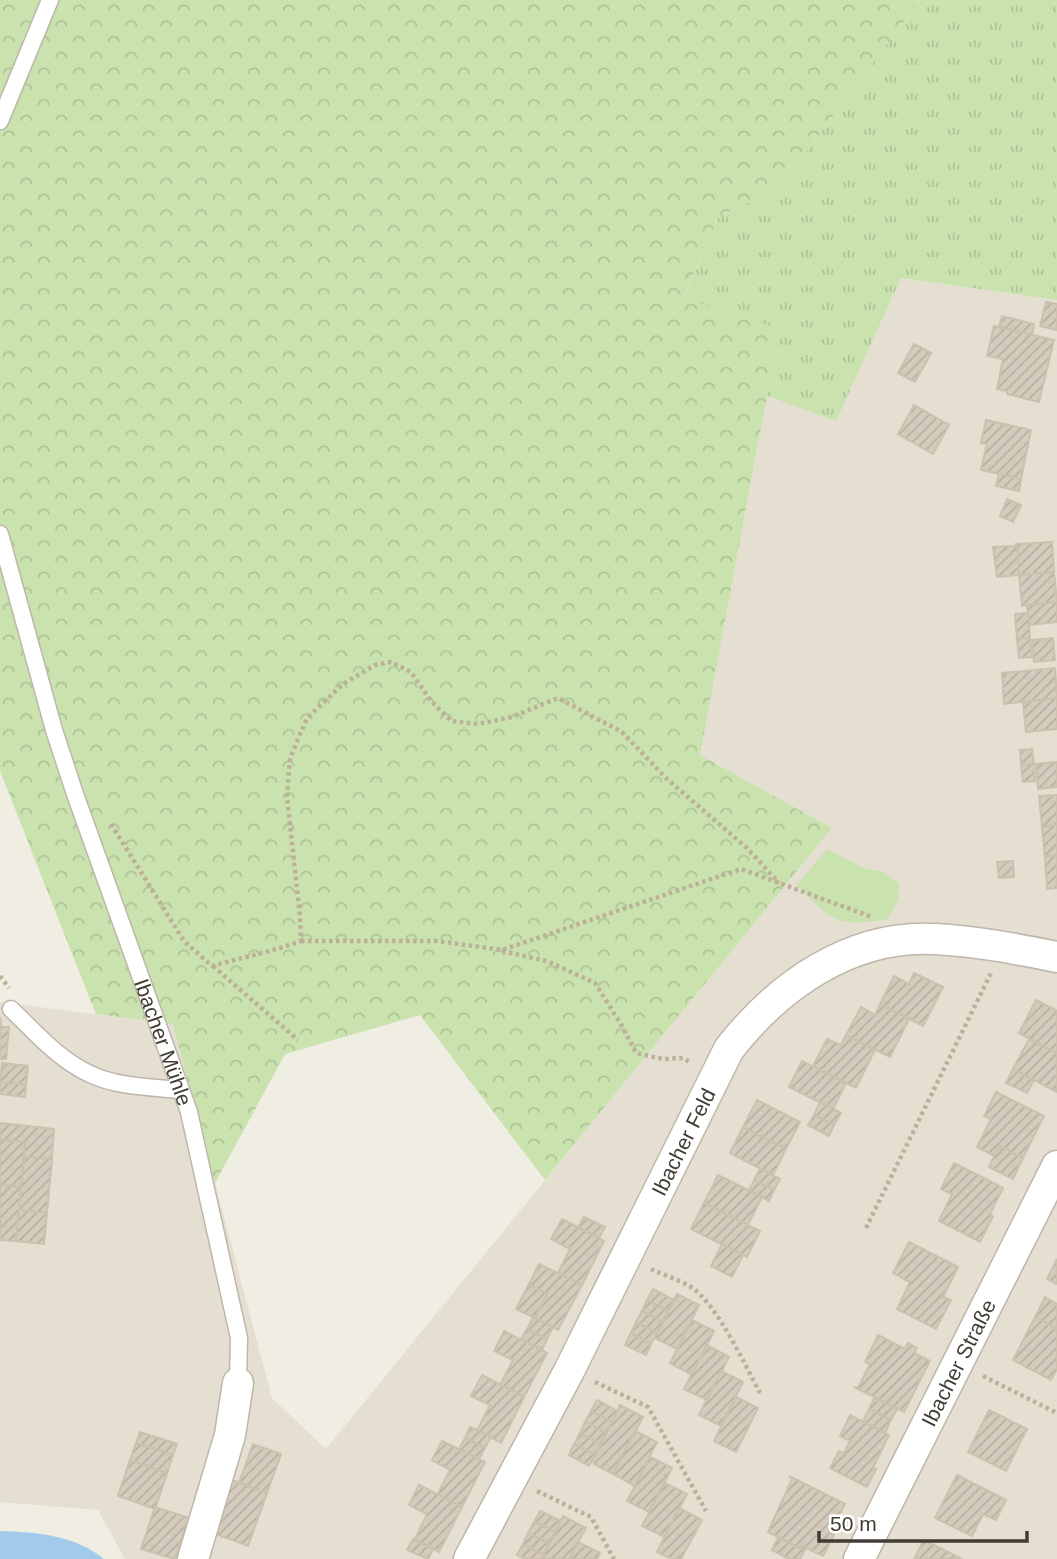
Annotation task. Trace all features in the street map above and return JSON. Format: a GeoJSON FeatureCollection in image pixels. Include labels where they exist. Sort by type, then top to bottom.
{"type":"FeatureCollection","features":[{"type":"Feature","properties":{"kind":"street","name":"Ibacher Feld"},"geometry":{"type":"LineString","coordinates":[[468,1559],[569,1371],[715,1077],[730,1049],[751,1021],[810,973],[851,953],[886,943],[932,938],[1057,957]]}},
{"type":"Feature","properties":{"kind":"street","name":"Ibacher Straße"},"geometry":{"type":"LineString","coordinates":[[859,1559],[1057,1166]]}},
{"type":"Feature","properties":{"kind":"street","name":"Ibacher Mühle"},"geometry":{"type":"LineString","coordinates":[[193,1559],[230,1435],[238,1383]]}},
{"type":"Feature","properties":{"kind":"lane"},"geometry":{"type":"LineString","coordinates":[[0,121],[50,0]]}},
{"type":"Feature","properties":{"kind":"lane","name":"Ibacher Mühle"},"geometry":{"type":"LineString","coordinates":[[0,534],[75,794],[189,1112],[239,1338],[238,1383]]}},
{"type":"Feature","properties":{"kind":"lane"},"geometry":{"type":"LineString","coordinates":[[11,1009],[65,1059],[90,1074],[137,1086],[180,1090]]}},
{"type":"Feature","properties":{"kind":"path"},"geometry":{"type":"LineString","coordinates":[[301,941],[287,797],[290,758],[307,718],[343,684],[374,665],[391,662],[411,672],[431,701],[451,721],[478,724],[512,717],[558,698],[622,732],[667,779],[747,848],[779,883]]}},
{"type":"Feature","properties":{"kind":"path"},"geometry":{"type":"LineString","coordinates":[[108,819],[184,941],[298,1040]]}},
{"type":"Feature","properties":{"kind":"path"},"geometry":{"type":"LineString","coordinates":[[502,950],[741,869],[881,920]]}},
{"type":"Feature","properties":{"kind":"path"},"geometry":{"type":"LineString","coordinates":[[212,966],[277,950],[301,941],[437,941],[502,950],[547,961],[595,983],[636,1053],[663,1059],[682,1058],[715,1077]]}},
{"type":"Feature","properties":{"kind":"path"},"geometry":{"type":"LineString","coordinates":[[866,1228],[1004,947]]}},
{"type":"Feature","properties":{"kind":"path"},"geometry":{"type":"LineString","coordinates":[[626,1258],[692,1288],[705,1301],[760,1392]]}},
{"type":"Feature","properties":{"kind":"path"},"geometry":{"type":"LineString","coordinates":[[957,1364],[1057,1413]]}},
{"type":"Feature","properties":{"kind":"path"},"geometry":{"type":"LineString","coordinates":[[569,1371],[648,1407],[706,1511]]}},
{"type":"Feature","properties":{"kind":"path"},"geometry":{"type":"LineString","coordinates":[[511,1479],[591,1517],[614,1559]]}},
{"type":"Feature","properties":{"kind":"shaded area"},"geometry":{"type":"Polygon","coordinates":[[[901,278],[1057,300],[1057,1559],[125,1559],[98,1510],[0,1502],[0,1002],[173,1024],[272,1398],[326,1449],[832,828],[700,755],[767,396],[836,420],[901,278]]]}},
{"type":"Feature","properties":{"kind":"green space"},"geometry":{"type":"Polygon","coordinates":[[[0,0],[920,0],[779,188],[718,217],[683,298],[773,327],[767,396],[700,755],[832,828],[545,1180],[420,1015],[285,1054],[215,1183],[173,1024],[96,1014],[0,771],[0,0]]]}},
{"type":"Feature","properties":{"kind":"green space"},"geometry":{"type":"Polygon","coordinates":[[[920,0],[1057,0],[1057,300],[901,278],[836,421],[767,396],[772,327],[683,299],[718,217],[779,188],[920,0]]]}},
{"type":"Feature","properties":{"kind":"green space"},"geometry":{"type":"Polygon","coordinates":[[[827,849],[864,868],[883,872],[899,883],[898,900],[888,919],[846,922],[837,919],[819,907],[797,885],[827,849]]]}},
{"type":"Feature","properties":{"kind":"water"},"geometry":{"type":"Polygon","coordinates":[[[0,1531],[55,1536],[80,1545],[104,1559],[0,1559],[0,1531]]]}},
{"type":"Feature","properties":{"kind":"building"},"geometry":{"type":"Polygon","coordinates":[[[1046,302],[1057,304],[1057,330],[1040,326],[1046,302]]]}},
{"type":"Feature","properties":{"kind":"building"},"geometry":{"type":"Polygon","coordinates":[[[1002,316],[1034,324],[1032,335],[999,327],[1002,316]]]}},
{"type":"Feature","properties":{"kind":"building"},"geometry":{"type":"Polygon","coordinates":[[[994,326],[1054,340],[1039,402],[997,389],[1003,359],[987,356],[994,326]]]}},
{"type":"Feature","properties":{"kind":"building"},"geometry":{"type":"Polygon","coordinates":[[[914,344],[931,353],[915,382],[898,373],[914,344]]]}},
{"type":"Feature","properties":{"kind":"building"},"geometry":{"type":"Polygon","coordinates":[[[914,405],[949,425],[933,454],[898,434],[914,405]]]}},
{"type":"Feature","properties":{"kind":"building"},"geometry":{"type":"Polygon","coordinates":[[[986,420],[1031,430],[1021,479],[981,470],[987,444],[981,443],[986,420]]]}},
{"type":"Feature","properties":{"kind":"building"},"geometry":{"type":"Polygon","coordinates":[[[999,474],[1021,479],[1019,491],[996,486],[999,474]]]}},
{"type":"Feature","properties":{"kind":"building"},"geometry":{"type":"Polygon","coordinates":[[[1007,499],[1021,505],[1013,522],[1000,516],[1007,499]]]}},
{"type":"Feature","properties":{"kind":"building"},"geometry":{"type":"Polygon","coordinates":[[[1052,542],[1054,572],[1019,575],[1016,544],[1052,542]]]}},
{"type":"Feature","properties":{"kind":"building"},"geometry":{"type":"Polygon","coordinates":[[[1017,546],[1019,575],[997,577],[993,547],[1017,546]]]}},
{"type":"Feature","properties":{"kind":"building"},"geometry":{"type":"Polygon","coordinates":[[[1054,572],[1057,602],[1022,606],[1019,575],[1054,572]]]}},
{"type":"Feature","properties":{"kind":"building"},"geometry":{"type":"Polygon","coordinates":[[[1057,602],[1057,622],[1029,625],[1027,605],[1057,602]]]}},
{"type":"Feature","properties":{"kind":"building"},"geometry":{"type":"Polygon","coordinates":[[[1028,613],[1030,638],[1017,639],[1015,614],[1028,613]]]}},
{"type":"Feature","properties":{"kind":"building"},"geometry":{"type":"Polygon","coordinates":[[[1030,638],[1032,657],[1019,658],[1017,639],[1030,638]]]}},
{"type":"Feature","properties":{"kind":"building"},"geometry":{"type":"Polygon","coordinates":[[[1053,638],[1055,660],[1034,662],[1032,640],[1053,638]]]}},
{"type":"Feature","properties":{"kind":"building"},"geometry":{"type":"Polygon","coordinates":[[[1055,668],[1057,698],[1004,704],[1002,673],[1055,668]]]}},
{"type":"Feature","properties":{"kind":"building"},"geometry":{"type":"Polygon","coordinates":[[[1057,698],[1057,729],[1026,732],[1023,702],[1057,698]]]}},
{"type":"Feature","properties":{"kind":"building"},"geometry":{"type":"Polygon","coordinates":[[[1032,749],[1034,764],[1021,765],[1020,750],[1032,749]]]}},
{"type":"Feature","properties":{"kind":"building"},"geometry":{"type":"Polygon","coordinates":[[[1057,762],[1057,787],[1038,789],[1036,764],[1057,762]]]}},
{"type":"Feature","properties":{"kind":"building"},"geometry":{"type":"Polygon","coordinates":[[[1034,764],[1035,781],[1023,782],[1021,765],[1034,764]]]}},
{"type":"Feature","properties":{"kind":"building"},"geometry":{"type":"Polygon","coordinates":[[[1057,795],[1057,825],[1042,827],[1039,796],[1057,795]]]}},
{"type":"Feature","properties":{"kind":"building"},"geometry":{"type":"Polygon","coordinates":[[[1057,825],[1057,856],[1045,857],[1042,827],[1057,825]]]}},
{"type":"Feature","properties":{"kind":"building"},"geometry":{"type":"Polygon","coordinates":[[[1057,856],[1057,888],[1047,889],[1045,857],[1057,856]]]}},
{"type":"Feature","properties":{"kind":"building"},"geometry":{"type":"Polygon","coordinates":[[[1013,861],[1014,877],[999,878],[997,862],[1013,861]]]}},
{"type":"Feature","properties":{"kind":"building"},"geometry":{"type":"Polygon","coordinates":[[[914,973],[943,987],[923,1026],[880,1004],[894,976],[909,984],[914,973]]]}},
{"type":"Feature","properties":{"kind":"building"},"geometry":{"type":"Polygon","coordinates":[[[1036,1000],[1057,1011],[1057,1053],[1019,1033],[1036,1000]]]}},
{"type":"Feature","properties":{"kind":"building"},"geometry":{"type":"Polygon","coordinates":[[[880,1004],[909,1019],[890,1057],[846,1035],[861,1007],[875,1015],[880,1004]]]}},
{"type":"Feature","properties":{"kind":"building"},"geometry":{"type":"Polygon","coordinates":[[[0,1017],[1,1027],[9,1027],[6,1059],[0,1059],[0,1017]]]}},
{"type":"Feature","properties":{"kind":"building"},"geometry":{"type":"Polygon","coordinates":[[[846,1035],[875,1050],[856,1088],[813,1066],[827,1039],[841,1045],[846,1035]]]}},
{"type":"Feature","properties":{"kind":"building"},"geometry":{"type":"Polygon","coordinates":[[[1029,1039],[1057,1053],[1057,1092],[1013,1069],[1029,1039]]]}},
{"type":"Feature","properties":{"kind":"building"},"geometry":{"type":"Polygon","coordinates":[[[802,1061],[846,1083],[833,1109],[789,1087],[802,1061]]]}},
{"type":"Feature","properties":{"kind":"building"},"geometry":{"type":"Polygon","coordinates":[[[2,1063],[28,1066],[26,1085],[0,1082],[2,1063]]]}},
{"type":"Feature","properties":{"kind":"building"},"geometry":{"type":"Polygon","coordinates":[[[1013,1069],[1034,1080],[1027,1093],[1006,1083],[1013,1069]]]}},
{"type":"Feature","properties":{"kind":"building"},"geometry":{"type":"Polygon","coordinates":[[[0,1082],[26,1085],[25,1097],[0,1094],[0,1082]]]}},
{"type":"Feature","properties":{"kind":"building"},"geometry":{"type":"Polygon","coordinates":[[[996,1092],[1044,1116],[1023,1158],[999,1146],[995,1156],[977,1147],[991,1119],[984,1116],[996,1092]]]}},
{"type":"Feature","properties":{"kind":"building"},"geometry":{"type":"Polygon","coordinates":[[[757,1100],[800,1122],[786,1149],[743,1127],[757,1100]]]}},
{"type":"Feature","properties":{"kind":"building"},"geometry":{"type":"Polygon","coordinates":[[[820,1102],[841,1113],[834,1125],[814,1115],[820,1102]]]}},
{"type":"Feature","properties":{"kind":"building"},"geometry":{"type":"Polygon","coordinates":[[[814,1115],[834,1125],[829,1136],[808,1125],[814,1115]]]}},
{"type":"Feature","properties":{"kind":"building"},"geometry":{"type":"Polygon","coordinates":[[[0,1123],[54,1129],[52,1159],[24,1157],[25,1142],[0,1140],[0,1123]]]}},
{"type":"Feature","properties":{"kind":"building"},"geometry":{"type":"Polygon","coordinates":[[[743,1127],[786,1149],[773,1175],[730,1153],[743,1127]]]}},
{"type":"Feature","properties":{"kind":"building"},"geometry":{"type":"Polygon","coordinates":[[[0,1140],[25,1142],[21,1187],[0,1185],[0,1140]]]}},
{"type":"Feature","properties":{"kind":"building"},"geometry":{"type":"Polygon","coordinates":[[[999,1146],[1023,1158],[1013,1179],[989,1167],[999,1146]]]}},
{"type":"Feature","properties":{"kind":"building"},"geometry":{"type":"Polygon","coordinates":[[[24,1157],[52,1159],[47,1213],[19,1210],[24,1157]]]}},
{"type":"Feature","properties":{"kind":"building"},"geometry":{"type":"Polygon","coordinates":[[[954,1163],[1003,1188],[980,1242],[939,1221],[952,1194],[941,1189],[954,1163]]]}},
{"type":"Feature","properties":{"kind":"building"},"geometry":{"type":"Polygon","coordinates":[[[760,1169],[780,1179],[774,1190],[754,1180],[760,1169]]]}},
{"type":"Feature","properties":{"kind":"building"},"geometry":{"type":"Polygon","coordinates":[[[718,1175],[762,1197],[748,1225],[704,1203],[718,1175]]]}},
{"type":"Feature","properties":{"kind":"building"},"geometry":{"type":"Polygon","coordinates":[[[754,1180],[774,1190],[769,1201],[749,1190],[754,1180]]]}},
{"type":"Feature","properties":{"kind":"building"},"geometry":{"type":"Polygon","coordinates":[[[0,1185],[21,1187],[16,1241],[0,1240],[0,1185]]]}},
{"type":"Feature","properties":{"kind":"building"},"geometry":{"type":"Polygon","coordinates":[[[704,1203],[760,1231],[747,1257],[691,1229],[704,1203]]]}},
{"type":"Feature","properties":{"kind":"building"},"geometry":{"type":"Polygon","coordinates":[[[19,1210],[47,1213],[44,1244],[16,1241],[19,1210]]]}},
{"type":"Feature","properties":{"kind":"building"},"geometry":{"type":"Polygon","coordinates":[[[584,1217],[605,1227],[599,1238],[578,1227],[584,1217]]]}},
{"type":"Feature","properties":{"kind":"building"},"geometry":{"type":"Polygon","coordinates":[[[562,1219],[604,1241],[582,1285],[558,1273],[570,1249],[551,1239],[562,1219]]]}},
{"type":"Feature","properties":{"kind":"building"},"geometry":{"type":"Polygon","coordinates":[[[909,1242],[958,1267],[943,1297],[951,1300],[936,1329],[897,1309],[910,1282],[893,1273],[909,1242]]]}},
{"type":"Feature","properties":{"kind":"building"},"geometry":{"type":"Polygon","coordinates":[[[722,1244],[743,1255],[732,1277],[711,1266],[722,1244]]]}},
{"type":"Feature","properties":{"kind":"building"},"geometry":{"type":"Polygon","coordinates":[[[1057,1259],[1057,1284],[1047,1279],[1057,1259]]]}},
{"type":"Feature","properties":{"kind":"building"},"geometry":{"type":"Polygon","coordinates":[[[539,1264],[582,1285],[558,1330],[535,1318],[547,1294],[529,1284],[539,1264]]]}},
{"type":"Feature","properties":{"kind":"building"},"geometry":{"type":"Polygon","coordinates":[[[529,1284],[547,1294],[535,1318],[516,1309],[529,1284]]]}},
{"type":"Feature","properties":{"kind":"building"},"geometry":{"type":"Polygon","coordinates":[[[653,1289],[674,1300],[668,1311],[647,1300],[653,1289]]]}},
{"type":"Feature","properties":{"kind":"building"},"geometry":{"type":"Polygon","coordinates":[[[677,1294],[699,1305],[677,1349],[655,1338],[677,1294]]]}},
{"type":"Feature","properties":{"kind":"building"},"geometry":{"type":"Polygon","coordinates":[[[1045,1297],[1057,1304],[1057,1329],[1035,1317],[1045,1297]]]}},
{"type":"Feature","properties":{"kind":"building"},"geometry":{"type":"Polygon","coordinates":[[[647,1300],[668,1311],[663,1322],[642,1311],[647,1300]]]}},
{"type":"Feature","properties":{"kind":"building"},"geometry":{"type":"Polygon","coordinates":[[[642,1311],[663,1322],[657,1333],[636,1322],[642,1311]]]}},
{"type":"Feature","properties":{"kind":"building"},"geometry":{"type":"Polygon","coordinates":[[[533,1317],[553,1327],[547,1339],[527,1329],[533,1317]]]}},
{"type":"Feature","properties":{"kind":"building"},"geometry":{"type":"Polygon","coordinates":[[[1035,1317],[1057,1329],[1057,1369],[1051,1380],[1013,1360],[1035,1317]]]}},
{"type":"Feature","properties":{"kind":"building"},"geometry":{"type":"Polygon","coordinates":[[[692,1320],[714,1331],[692,1375],[670,1363],[692,1320]]]}},
{"type":"Feature","properties":{"kind":"building"},"geometry":{"type":"Polygon","coordinates":[[[636,1322],[657,1333],[651,1344],[631,1333],[636,1322]]]}},
{"type":"Feature","properties":{"kind":"building"},"geometry":{"type":"Polygon","coordinates":[[[527,1329],[547,1339],[542,1350],[521,1339],[527,1329]]]}},
{"type":"Feature","properties":{"kind":"building"},"geometry":{"type":"Polygon","coordinates":[[[504,1331],[547,1353],[524,1397],[500,1385],[513,1360],[494,1351],[504,1331]]]}},
{"type":"Feature","properties":{"kind":"building"},"geometry":{"type":"Polygon","coordinates":[[[631,1333],[651,1344],[646,1355],[625,1345],[631,1333]]]}},
{"type":"Feature","properties":{"kind":"building"},"geometry":{"type":"Polygon","coordinates":[[[878,1335],[905,1349],[908,1343],[917,1348],[914,1353],[930,1361],[904,1412],[854,1387],[858,1388],[870,1364],[865,1362],[878,1335]]]}},
{"type":"Feature","properties":{"kind":"building"},"geometry":{"type":"Polygon","coordinates":[[[707,1345],[729,1357],[707,1400],[684,1389],[707,1345]]]}},
{"type":"Feature","properties":{"kind":"building"},"geometry":{"type":"Polygon","coordinates":[[[721,1371],[743,1382],[721,1426],[699,1415],[721,1371]]]}},
{"type":"Feature","properties":{"kind":"building"},"geometry":{"type":"Polygon","coordinates":[[[482,1375],[524,1397],[501,1443],[477,1430],[490,1405],[471,1396],[482,1375]]]}},
{"type":"Feature","properties":{"kind":"building"},"geometry":{"type":"Polygon","coordinates":[[[736,1397],[758,1408],[736,1452],[714,1441],[736,1397]]]}},
{"type":"Feature","properties":{"kind":"building"},"geometry":{"type":"Polygon","coordinates":[[[874,1398],[897,1409],[891,1420],[869,1409],[874,1398]]]}},
{"type":"Feature","properties":{"kind":"building"},"geometry":{"type":"Polygon","coordinates":[[[597,1400],[617,1411],[612,1422],[591,1411],[597,1400]]]}},
{"type":"Feature","properties":{"kind":"building"},"geometry":{"type":"Polygon","coordinates":[[[620,1405],[643,1417],[613,1474],[594,1464],[593,1460],[620,1405]]]}},
{"type":"Feature","properties":{"kind":"building"},"geometry":{"type":"Polygon","coordinates":[[[869,1409],[891,1420],[885,1433],[863,1421],[869,1409]]]}},
{"type":"Feature","properties":{"kind":"building"},"geometry":{"type":"Polygon","coordinates":[[[989,1410],[1027,1429],[1006,1471],[968,1452],[989,1410]]]}},
{"type":"Feature","properties":{"kind":"building"},"geometry":{"type":"Polygon","coordinates":[[[591,1411],[612,1422],[606,1433],[585,1422],[591,1411]]]}},
{"type":"Feature","properties":{"kind":"building"},"geometry":{"type":"Polygon","coordinates":[[[850,1415],[889,1435],[867,1487],[830,1468],[839,1451],[844,1453],[850,1441],[840,1436],[850,1415]]]}},
{"type":"Feature","properties":{"kind":"building"},"geometry":{"type":"Polygon","coordinates":[[[585,1422],[606,1433],[600,1444],[580,1433],[585,1422]]]}},
{"type":"Feature","properties":{"kind":"building"},"geometry":{"type":"Polygon","coordinates":[[[470,1427],[491,1437],[485,1448],[465,1438],[470,1427]]]}},
{"type":"Feature","properties":{"kind":"building"},"geometry":{"type":"Polygon","coordinates":[[[635,1431],[657,1442],[635,1486],[613,1474],[635,1431]]]}},
{"type":"Feature","properties":{"kind":"building"},"geometry":{"type":"Polygon","coordinates":[[[140,1432],[177,1444],[173,1455],[136,1443],[140,1432]]]}},
{"type":"Feature","properties":{"kind":"building"},"geometry":{"type":"Polygon","coordinates":[[[580,1433],[600,1444],[595,1455],[574,1444],[580,1433]]]}},
{"type":"Feature","properties":{"kind":"building"},"geometry":{"type":"Polygon","coordinates":[[[465,1438],[485,1448],[479,1459],[459,1449],[465,1438]]]}},
{"type":"Feature","properties":{"kind":"building"},"geometry":{"type":"Polygon","coordinates":[[[442,1441],[485,1462],[462,1507],[437,1495],[450,1470],[432,1460],[442,1441]]]}},
{"type":"Feature","properties":{"kind":"building"},"geometry":{"type":"Polygon","coordinates":[[[136,1443],[173,1455],[167,1473],[130,1460],[136,1443]]]}},
{"type":"Feature","properties":{"kind":"building"},"geometry":{"type":"Polygon","coordinates":[[[253,1444],[281,1454],[267,1493],[239,1483],[253,1444]]]}},
{"type":"Feature","properties":{"kind":"building"},"geometry":{"type":"Polygon","coordinates":[[[574,1444],[595,1455],[589,1466],[569,1455],[574,1444]]]}},
{"type":"Feature","properties":{"kind":"building"},"geometry":{"type":"Polygon","coordinates":[[[650,1457],[672,1468],[649,1512],[627,1501],[650,1457]]]}},
{"type":"Feature","properties":{"kind":"building"},"geometry":{"type":"Polygon","coordinates":[[[130,1460],[167,1473],[155,1509],[118,1496],[130,1460]]]}},
{"type":"Feature","properties":{"kind":"building"},"geometry":{"type":"Polygon","coordinates":[[[957,1475],[1006,1500],[996,1520],[983,1514],[972,1536],[935,1518],[957,1475]]]}},
{"type":"Feature","properties":{"kind":"building"},"geometry":{"type":"Polygon","coordinates":[[[789,1476],[845,1504],[830,1533],[834,1535],[823,1556],[802,1546],[801,1549],[768,1532],[792,1479],[789,1476]]]}},
{"type":"Feature","properties":{"kind":"building"},"geometry":{"type":"Polygon","coordinates":[[[232,1480],[267,1493],[248,1546],[213,1533],[232,1480]]]}},
{"type":"Feature","properties":{"kind":"building"},"geometry":{"type":"Polygon","coordinates":[[[665,1483],[687,1494],[665,1537],[642,1526],[665,1483]]]}},
{"type":"Feature","properties":{"kind":"building"},"geometry":{"type":"Polygon","coordinates":[[[419,1485],[462,1507],[439,1552],[415,1539],[427,1514],[409,1505],[419,1485]]]}},
{"type":"Feature","properties":{"kind":"building"},"geometry":{"type":"Polygon","coordinates":[[[155,1507],[189,1518],[175,1559],[141,1549],[155,1507]]]}},
{"type":"Feature","properties":{"kind":"building"},"geometry":{"type":"Polygon","coordinates":[[[679,1508],[702,1520],[681,1559],[672,1559],[657,1552],[679,1508]]]}},
{"type":"Feature","properties":{"kind":"building"},"geometry":{"type":"Polygon","coordinates":[[[540,1511],[561,1521],[555,1532],[534,1522],[540,1511]]]}},
{"type":"Feature","properties":{"kind":"building"},"geometry":{"type":"Polygon","coordinates":[[[563,1516],[586,1528],[570,1559],[542,1559],[563,1516]]]}},
{"type":"Feature","properties":{"kind":"building"},"geometry":{"type":"Polygon","coordinates":[[[534,1522],[555,1532],[549,1543],[528,1533],[534,1522]]]}},
{"type":"Feature","properties":{"kind":"building"},"geometry":{"type":"Polygon","coordinates":[[[528,1533],[549,1543],[544,1555],[523,1544],[528,1533]]]}},
{"type":"Feature","properties":{"kind":"building"},"geometry":{"type":"Polygon","coordinates":[[[778,1537],[801,1549],[802,1546],[806,1548],[800,1559],[789,1559],[772,1550],[778,1537]]]}},
{"type":"Feature","properties":{"kind":"building"},"geometry":{"type":"Polygon","coordinates":[[[413,1539],[433,1549],[428,1559],[407,1550],[413,1539]]]}},
{"type":"Feature","properties":{"kind":"building"},"geometry":{"type":"Polygon","coordinates":[[[924,1540],[962,1559],[914,1559],[924,1540]]]}},
{"type":"Feature","properties":{"kind":"building"},"geometry":{"type":"Polygon","coordinates":[[[578,1542],[600,1553],[597,1559],[570,1559],[578,1542]]]}},
{"type":"Feature","properties":{"kind":"building"},"geometry":{"type":"Polygon","coordinates":[[[523,1544],[544,1555],[542,1559],[525,1559],[517,1555],[523,1544]]]}}]}
